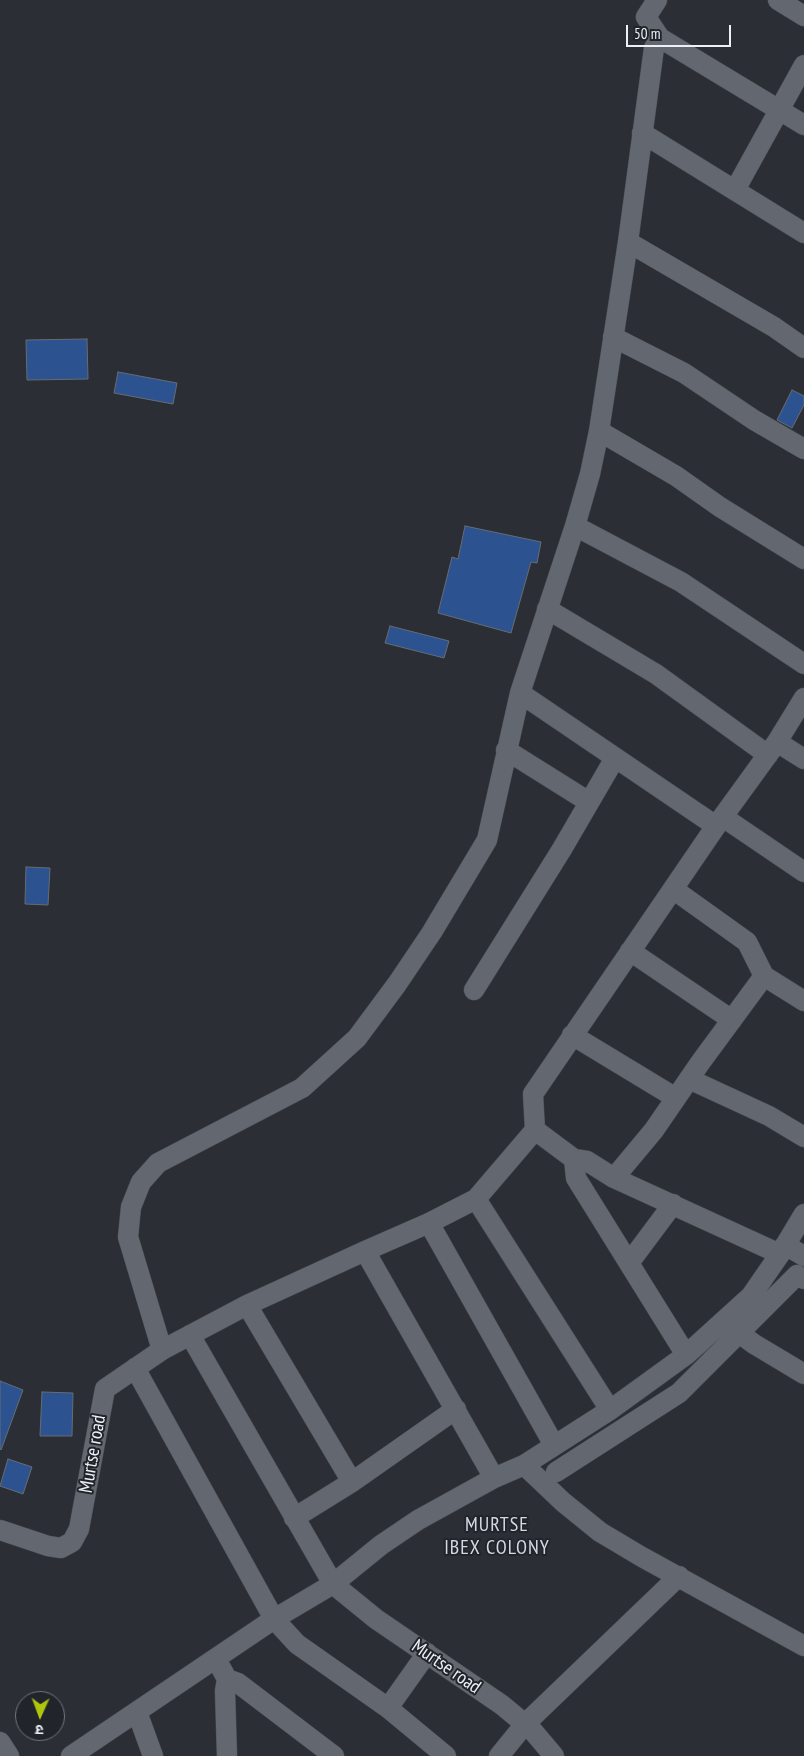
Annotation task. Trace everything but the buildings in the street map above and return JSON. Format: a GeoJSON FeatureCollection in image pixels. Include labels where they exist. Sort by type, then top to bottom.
{"type":"FeatureCollection","features":[{"type":"Feature","properties":{"kind":"street"},"geometry":{"type":"LineString","coordinates":[[657,0],[646,18],[660,38],[804,125]]}},
{"type":"Feature","properties":{"kind":"street"},"geometry":{"type":"LineString","coordinates":[[778,0],[804,16]]}},
{"type":"Feature","properties":{"kind":"street"},"geometry":{"type":"LineString","coordinates":[[162,1350],[128,1237],[131,1207],[141,1182],[158,1163],[302,1088],[357,1038],[427,940],[487,840],[520,693],[575,526],[590,474],[599,431],[628,242],[654,48],[660,38]]}},
{"type":"Feature","properties":{"kind":"street"},"geometry":{"type":"LineString","coordinates":[[735,190],[804,65]]}},
{"type":"Feature","properties":{"kind":"street"},"geometry":{"type":"LineString","coordinates":[[642,133],[804,233]]}},
{"type":"Feature","properties":{"kind":"street"},"geometry":{"type":"LineString","coordinates":[[628,242],[774,327],[804,348]]}},
{"type":"Feature","properties":{"kind":"street"},"geometry":{"type":"LineString","coordinates":[[613,338],[684,373],[754,420],[804,449]]}},
{"type":"Feature","properties":{"kind":"street"},"geometry":{"type":"LineString","coordinates":[[599,431],[676,476],[720,507],[804,559]]}},
{"type":"Feature","properties":{"kind":"street"},"geometry":{"type":"LineString","coordinates":[[575,526],[681,582],[804,664]]}},
{"type":"Feature","properties":{"kind":"street"},"geometry":{"type":"LineString","coordinates":[[547,608],[656,674],[773,749],[804,759]]}},
{"type":"Feature","properties":{"kind":"street"},"geometry":{"type":"LineString","coordinates":[[520,693],[614,758],[804,872]]}},
{"type":"Feature","properties":{"kind":"street"},"geometry":{"type":"LineString","coordinates":[[610,1410],[476,1199],[535,1130],[533,1094],[719,821],[773,749],[804,698]]}},
{"type":"Feature","properties":{"kind":"street"},"geometry":{"type":"LineString","coordinates":[[506,750],[589,802]]}},
{"type":"Feature","properties":{"kind":"street"},"geometry":{"type":"LineString","coordinates":[[474,990],[562,849],[614,758]]}},
{"type":"Feature","properties":{"kind":"street"},"geometry":{"type":"LineString","coordinates":[[673,889],[747,942],[764,976],[802,994]]}},
{"type":"Feature","properties":{"kind":"street"},"geometry":{"type":"LineString","coordinates":[[630,951],[732,1020]]}},
{"type":"Feature","properties":{"kind":"street"},"geometry":{"type":"LineString","coordinates":[[614,1178],[654,1130],[764,976]]}},
{"type":"Feature","properties":{"kind":"street"},"geometry":{"type":"LineString","coordinates":[[572,1035],[676,1098]]}},
{"type":"Feature","properties":{"kind":"street"},"geometry":{"type":"LineString","coordinates":[[689,1079],[769,1116],[804,1137]]}},
{"type":"Feature","properties":{"kind":"street"},"geometry":{"type":"LineString","coordinates":[[535,1130],[574,1159],[587,1161],[614,1178],[783,1250],[804,1256]]}},
{"type":"Feature","properties":{"kind":"street"},"geometry":{"type":"LineString","coordinates":[[574,1159],[576,1178],[686,1355]]}},
{"type":"Feature","properties":{"kind":"street","name":"Murtse road"},"geometry":{"type":"LineString","coordinates":[[0,1530],[48,1546],[61,1548],[72,1542],[79,1529],[105,1389],[135,1368],[162,1350],[247,1305],[429,1223],[476,1199]]}},
{"type":"Feature","properties":{"kind":"street"},"geometry":{"type":"LineString","coordinates":[[629,1263],[673,1204]]}},
{"type":"Feature","properties":{"kind":"street"},"geometry":{"type":"LineString","coordinates":[[71,1756],[94,1749],[136,1712],[274,1619],[333,1584],[381,1545],[418,1520],[494,1478],[524,1465],[610,1410],[686,1355],[751,1296],[783,1250],[804,1214]]}},
{"type":"Feature","properties":{"kind":"street"},"geometry":{"type":"LineString","coordinates":[[429,1223],[554,1445]]}},
{"type":"Feature","properties":{"kind":"street"},"geometry":{"type":"LineString","coordinates":[[365,1251],[494,1478]]}},
{"type":"Feature","properties":{"kind":"street"},"geometry":{"type":"LineString","coordinates":[[556,1472],[679,1393],[797,1275],[804,1279]]}},
{"type":"Feature","properties":{"kind":"street"},"geometry":{"type":"LineString","coordinates":[[247,1305],[352,1482]]}},
{"type":"Feature","properties":{"kind":"street"},"geometry":{"type":"LineString","coordinates":[[739,1333],[804,1374]]}},
{"type":"Feature","properties":{"kind":"street"},"geometry":{"type":"LineString","coordinates":[[190,1335],[333,1584]]}},
{"type":"Feature","properties":{"kind":"street"},"geometry":{"type":"LineString","coordinates":[[135,1368],[274,1619],[297,1644],[388,1708],[446,1756]]}},
{"type":"Feature","properties":{"kind":"street"},"geometry":{"type":"LineString","coordinates":[[294,1518],[352,1482],[456,1409]]}},
{"type":"Feature","properties":{"kind":"street"},"geometry":{"type":"LineString","coordinates":[[524,1465],[563,1502],[600,1532],[804,1646]]}},
{"type":"Feature","properties":{"kind":"street"},"geometry":{"type":"LineString","coordinates":[[499,1756],[525,1724],[679,1576]]}},
{"type":"Feature","properties":{"kind":"street","name":"Murtse road"},"geometry":{"type":"LineString","coordinates":[[333,1584],[376,1619],[502,1705],[532,1730],[554,1756]]}},
{"type":"Feature","properties":{"kind":"street"},"geometry":{"type":"LineString","coordinates":[[388,1708],[427,1653]]}},
{"type":"Feature","properties":{"kind":"street"},"geometry":{"type":"LineString","coordinates":[[216,1659],[228,1679],[238,1683],[315,1750],[334,1756]]}},
{"type":"Feature","properties":{"kind":"street"},"geometry":{"type":"LineString","coordinates":[[227,1756],[225,1691],[228,1679]]}},
{"type":"Feature","properties":{"kind":"street"},"geometry":{"type":"LineString","coordinates":[[136,1712],[153,1756]]}},
{"type":"Feature","properties":{"kind":"street"},"geometry":{"type":"LineString","coordinates":[[0,1742],[8,1756]]}},
{"type":"Feature","properties":{"kind":"district","name":"MURTSE IBEX COLONY"},"geometry":{"type":"Point","coordinates":[497,1536]}}]}
